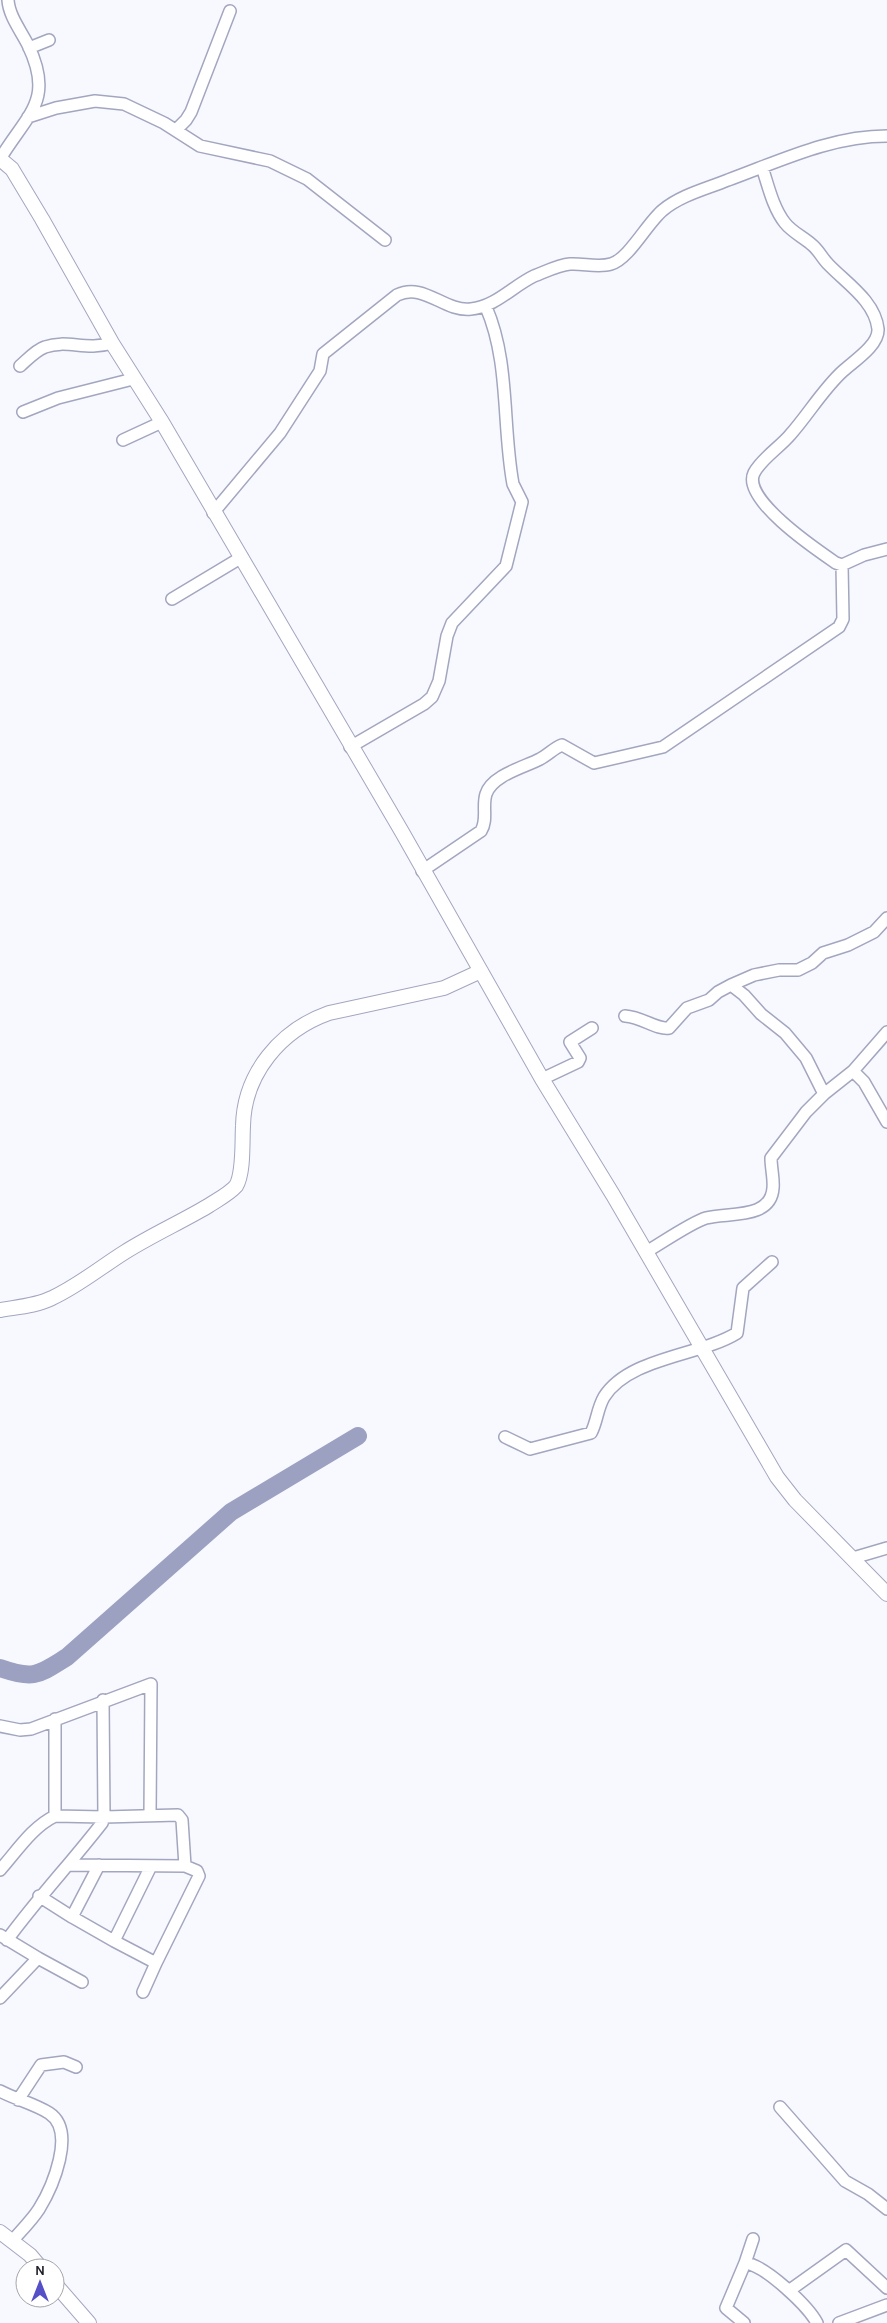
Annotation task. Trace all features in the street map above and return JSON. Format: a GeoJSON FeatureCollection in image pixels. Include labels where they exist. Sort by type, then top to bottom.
{"type":"FeatureCollection","features":[{"type":"Feature","properties":{"kind":"street"},"geometry":{"type":"LineString","coordinates":[[8,0],[10,11],[29,48],[39,83],[38,100],[0,159],[12,169],[133,379],[162,422],[213,513],[242,557],[350,748],[402,832],[422,871],[498,999],[542,1079],[702,1346],[777,1477],[795,1500],[887,1594]]}},
{"type":"Feature","properties":{"kind":"street"},"geometry":{"type":"LineString","coordinates":[[176,130],[191,112],[230,11]]}},
{"type":"Feature","properties":{"kind":"street"},"geometry":{"type":"LineString","coordinates":[[29,48],[49,40]]}},
{"type":"Feature","properties":{"kind":"street"},"geometry":{"type":"LineString","coordinates":[[28,117],[56,108],[105,101],[124,104],[176,130],[200,146],[270,161],[307,179],[385,240]]}},
{"type":"Feature","properties":{"kind":"street"},"geometry":{"type":"LineString","coordinates":[[213,513],[280,433],[320,371],[323,354],[397,295],[404,292],[420,292],[454,308],[471,309],[486,306],[521,283],[560,266],[579,264],[606,266],[618,262],[654,219],[669,206],[686,196],[762,167],[842,140],[887,136]]}},
{"type":"Feature","properties":{"kind":"street"},"geometry":{"type":"LineString","coordinates":[[762,167],[780,216],[786,225],[813,245],[833,269],[856,289],[876,320],[877,337],[837,376],[789,437],[754,472],[752,480],[753,488],[778,520],[842,565]]}},
{"type":"Feature","properties":{"kind":"street"},"geometry":{"type":"LineString","coordinates":[[350,748],[424,704],[432,697],[439,681],[447,636],[452,623],[502,572],[509,559],[522,502],[513,484],[500,356],[493,323],[486,306]]}},
{"type":"Feature","properties":{"kind":"street"},"geometry":{"type":"LineString","coordinates":[[20,366],[38,351],[50,346],[64,344],[95,348],[112,343]]}},
{"type":"Feature","properties":{"kind":"street"},"geometry":{"type":"LineString","coordinates":[[23,412],[58,398],[133,379]]}},
{"type":"Feature","properties":{"kind":"street"},"geometry":{"type":"LineString","coordinates":[[123,440],[162,422]]}},
{"type":"Feature","properties":{"kind":"street"},"geometry":{"type":"LineString","coordinates":[[842,565],[864,555],[887,549]]}},
{"type":"Feature","properties":{"kind":"street"},"geometry":{"type":"LineString","coordinates":[[172,599],[242,557]]}},
{"type":"Feature","properties":{"kind":"street"},"geometry":{"type":"LineString","coordinates":[[422,871],[481,832],[485,821],[485,800],[488,789],[515,769],[540,759],[562,745],[594,762],[663,747],[839,627],[843,619],[842,565]]}},
{"type":"Feature","properties":{"kind":"street"},"geometry":{"type":"LineString","coordinates":[[625,1016],[637,1017],[658,1028],[669,1028],[687,1008],[709,1000],[718,992],[731,985],[754,976],[779,970],[798,970],[812,963],[823,953],[848,945],[874,932],[887,918]]}},
{"type":"Feature","properties":{"kind":"street"},"geometry":{"type":"LineString","coordinates":[[0,1310],[51,1299],[126,1251],[216,1201],[235,1187],[239,1178],[242,1158],[243,1117],[253,1084],[267,1056],[294,1030],[314,1018],[329,1013],[444,988],[481,971]]}},
{"type":"Feature","properties":{"kind":"street"},"geometry":{"type":"LineString","coordinates":[[731,985],[744,995],[761,1014],[785,1033],[806,1058],[824,1094]]}},
{"type":"Feature","properties":{"kind":"street"},"geometry":{"type":"LineString","coordinates":[[542,1079],[578,1062],[580,1058],[570,1042],[592,1028]]}},
{"type":"Feature","properties":{"kind":"street"},"geometry":{"type":"LineString","coordinates":[[646,1252],[703,1218],[750,1213],[761,1208],[772,1196],[774,1187],[771,1158],[806,1112],[824,1094],[853,1071],[887,1032]]}},
{"type":"Feature","properties":{"kind":"street"},"geometry":{"type":"LineString","coordinates":[[853,1071],[864,1082],[887,1122]]}},
{"type":"Feature","properties":{"kind":"street"},"geometry":{"type":"LineString","coordinates":[[506,1437],[530,1449],[592,1433],[597,1411],[604,1396],[618,1382],[639,1370],[737,1333],[743,1288],[772,1262]]}},
{"type":"Feature","properties":{"kind":"street"},"geometry":{"type":"LineString","coordinates":[[853,1558],[887,1548]]}},
{"type":"Feature","properties":{"kind":"street"},"geometry":{"type":"LineString","coordinates":[[0,1726],[20,1730],[31,1729],[103,1700],[151,1684],[150,1815]]}},
{"type":"Feature","properties":{"kind":"street"},"geometry":{"type":"LineString","coordinates":[[82,1982],[3,1938],[69,1865],[104,1817],[103,1700]]}},
{"type":"Feature","properties":{"kind":"street"},"geometry":{"type":"LineString","coordinates":[[55,1719],[55,1816]]}},
{"type":"Feature","properties":{"kind":"street"},"geometry":{"type":"LineString","coordinates":[[0,1870],[44,1821],[55,1816],[178,1815],[181,1817],[185,1866]]}},
{"type":"Feature","properties":{"kind":"street"},"geometry":{"type":"LineString","coordinates":[[69,1865],[185,1866],[197,1871],[199,1876],[142,1992]]}},
{"type":"Feature","properties":{"kind":"street"},"geometry":{"type":"LineString","coordinates":[[72,1917],[99,1865]]}},
{"type":"Feature","properties":{"kind":"street"},"geometry":{"type":"LineString","coordinates":[[114,1941],[151,1866]]}},
{"type":"Feature","properties":{"kind":"street"},"geometry":{"type":"LineString","coordinates":[[39,1896],[72,1917],[156,1963]]}},
{"type":"Feature","properties":{"kind":"street"},"geometry":{"type":"LineString","coordinates":[[0,1998],[38,1958]]}},
{"type":"Feature","properties":{"kind":"street"},"geometry":{"type":"LineString","coordinates":[[18,2100],[41,2065],[64,2062],[76,2066]]}},
{"type":"Feature","properties":{"kind":"street"},"geometry":{"type":"LineString","coordinates":[[0,2091],[50,2114],[60,2126],[61,2144],[58,2170],[38,2209],[4,2236],[33,2258]]}},
{"type":"Feature","properties":{"kind":"street"},"geometry":{"type":"LineString","coordinates":[[780,2107],[844,2181],[868,2194],[887,2209]]}},
{"type":"Feature","properties":{"kind":"street"},"geometry":{"type":"LineString","coordinates":[[744,2323],[726,2308],[753,2239]]}},
{"type":"Feature","properties":{"kind":"street"},"geometry":{"type":"LineString","coordinates":[[790,2290],[846,2250],[887,2288]]}},
{"type":"Feature","properties":{"kind":"street"},"geometry":{"type":"LineString","coordinates":[[745,2263],[754,2266],[790,2290],[803,2302],[818,2323]]}},
{"type":"Feature","properties":{"kind":"street"},"geometry":{"type":"LineString","coordinates":[[65,2295],[89,2323]]}},
{"type":"Feature","properties":{"kind":"street"},"geometry":{"type":"LineString","coordinates":[[839,2323],[887,2305]]}},
{"type":"Feature","properties":{"kind":"waterway"},"geometry":{"type":"LineString","coordinates":[[0,1668],[21,1674],[35,1674],[42,1672],[67,1657],[231,1512],[358,1436]]}}]}
